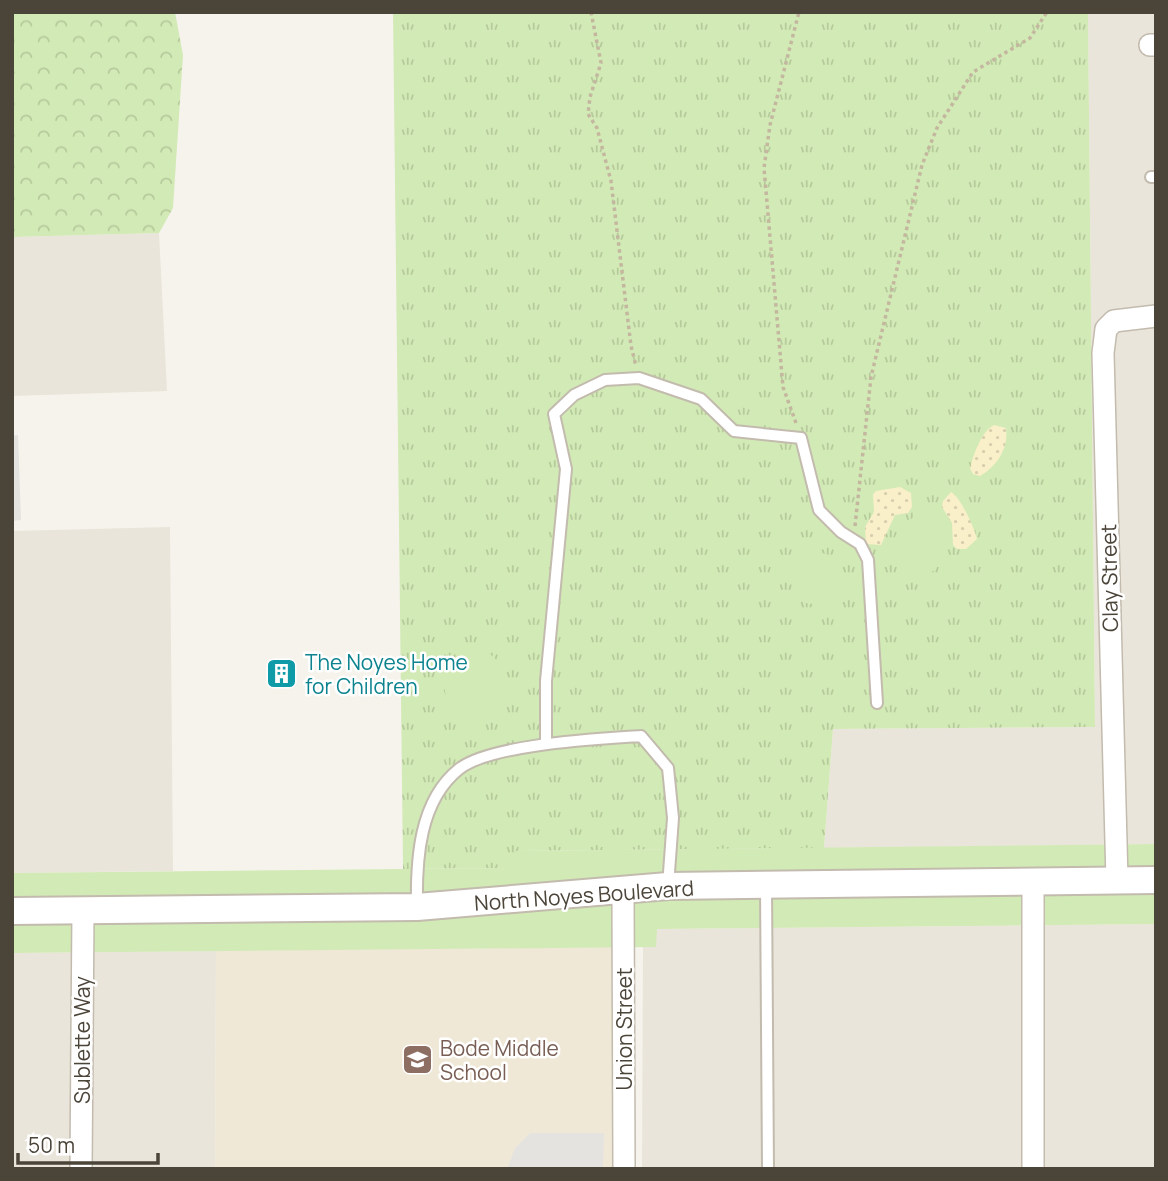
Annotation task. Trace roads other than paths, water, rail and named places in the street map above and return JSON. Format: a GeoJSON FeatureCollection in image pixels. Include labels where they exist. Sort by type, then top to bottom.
{"type":"FeatureCollection","features":[{"type":"Feature","properties":{"kind":"street","name":"Clay Street"},"geometry":{"type":"LineString","coordinates":[[1117,880],[1103,353],[1106,330],[1114,321],[1156,316]]}},
{"type":"Feature","properties":{"kind":"street","name":"North Noyes Boulevard"},"geometry":{"type":"LineString","coordinates":[[12,911],[417,907],[668,886],[1156,880]]}},
{"type":"Feature","properties":{"kind":"street"},"geometry":{"type":"LineString","coordinates":[[1033,883],[1033,1169]]}},
{"type":"Feature","properties":{"kind":"street","name":"Union Street"},"geometry":{"type":"LineString","coordinates":[[624,890],[625,1169]]}},
{"type":"Feature","properties":{"kind":"street","name":"Sublette Way"},"geometry":{"type":"LineString","coordinates":[[81,1169],[83,911]]}},
{"type":"Feature","properties":{"kind":"lane"},"geometry":{"type":"LineString","coordinates":[[546,744],[546,681],[566,469],[554,414],[574,395],[605,380],[639,378],[701,399],[734,431],[801,438],[819,510],[860,544],[868,560],[877,704]]}},
{"type":"Feature","properties":{"kind":"lane"},"geometry":{"type":"LineString","coordinates":[[417,907],[416,873],[425,821],[438,792],[459,769],[478,759],[546,744],[641,736],[668,768],[673,818],[668,886]]}},
{"type":"Feature","properties":{"kind":"lane"},"geometry":{"type":"LineString","coordinates":[[766,885],[768,1169]]}},
{"type":"Feature","properties":{"kind":"place","name":"The Noyes Home for Children"},"geometry":{"type":"Point","coordinates":[282,674]}},
{"type":"Feature","properties":{"kind":"place","name":"Bode Middle School"},"geometry":{"type":"Point","coordinates":[417,1060]}}]}
